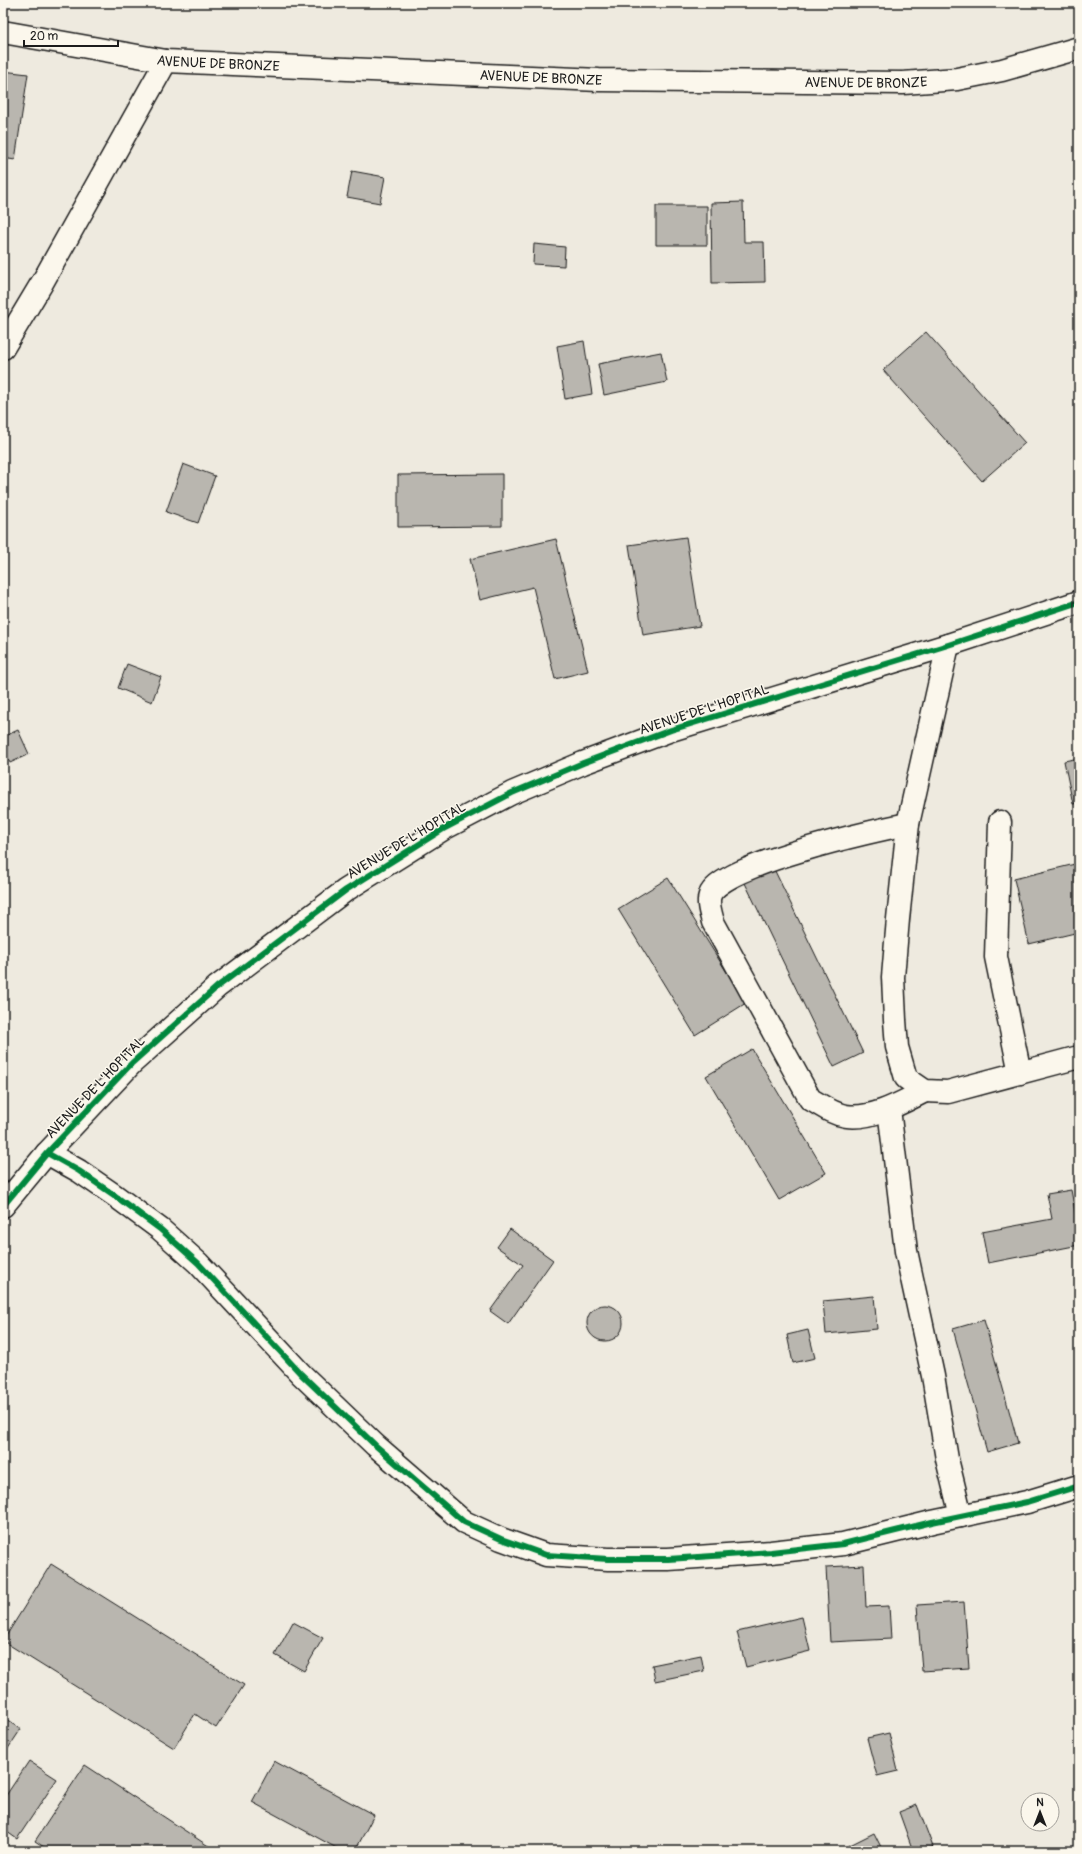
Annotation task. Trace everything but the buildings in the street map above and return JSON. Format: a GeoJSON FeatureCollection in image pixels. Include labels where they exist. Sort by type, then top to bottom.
{"type":"FeatureCollection","features":[{"type":"Feature","properties":{"kind":"street","name":"AVENUE DE BRONZE"},"geometry":{"type":"LineString","coordinates":[[3,32],[166,61],[598,80],[904,83],[957,79],[995,72],[1079,48]]}},
{"type":"Feature","properties":{"kind":"street"},"geometry":{"type":"LineString","coordinates":[[3,348],[42,283],[166,61]]}},
{"type":"Feature","properties":{"kind":"street","name":"AVENUE DE L'HOPITAL"},"geometry":{"type":"LineString","coordinates":[[3,1206],[47,1153],[132,1063],[217,987],[346,890],[445,828],[512,793],[671,730],[948,645],[1079,602]]}},
{"type":"Feature","properties":{"kind":"street"},"geometry":{"type":"LineString","coordinates":[[925,1091],[906,1078],[897,1047],[893,977],[908,824],[948,645]]}},
{"type":"Feature","properties":{"kind":"street"},"geometry":{"type":"LineString","coordinates":[[1000,822],[996,957],[1020,1073]]}},
{"type":"Feature","properties":{"kind":"street"},"geometry":{"type":"LineString","coordinates":[[908,824],[876,830],[799,850],[734,875],[718,885],[710,894],[710,906],[713,922],[810,1099],[830,1111],[847,1116],[870,1114],[889,1109],[925,1091],[948,1092],[1079,1057]]}},
{"type":"Feature","properties":{"kind":"street"},"geometry":{"type":"LineString","coordinates":[[889,1109],[906,1251],[933,1376],[947,1459],[961,1516]]}},
{"type":"Feature","properties":{"kind":"street"},"geometry":{"type":"LineString","coordinates":[[47,1153],[79,1171],[160,1229],[198,1263],[301,1374],[375,1445],[464,1522],[501,1539],[546,1555],[608,1559],[668,1559],[771,1552],[843,1544],[1027,1502],[1079,1486]]}},
{"type":"Feature","properties":{"kind":"cycle path"},"geometry":{"type":"LineString","coordinates":[[3,1206],[47,1153],[132,1063],[217,987],[346,890],[445,828],[512,793],[583,763],[671,730],[948,645],[1079,602]]}},
{"type":"Feature","properties":{"kind":"cycle path"},"geometry":{"type":"LineString","coordinates":[[47,1153],[79,1171],[160,1229],[198,1263],[301,1374],[375,1445],[464,1522],[501,1539],[546,1555],[608,1559],[668,1559],[771,1552],[843,1544],[932,1522],[1027,1502],[1079,1486]]}}]}
